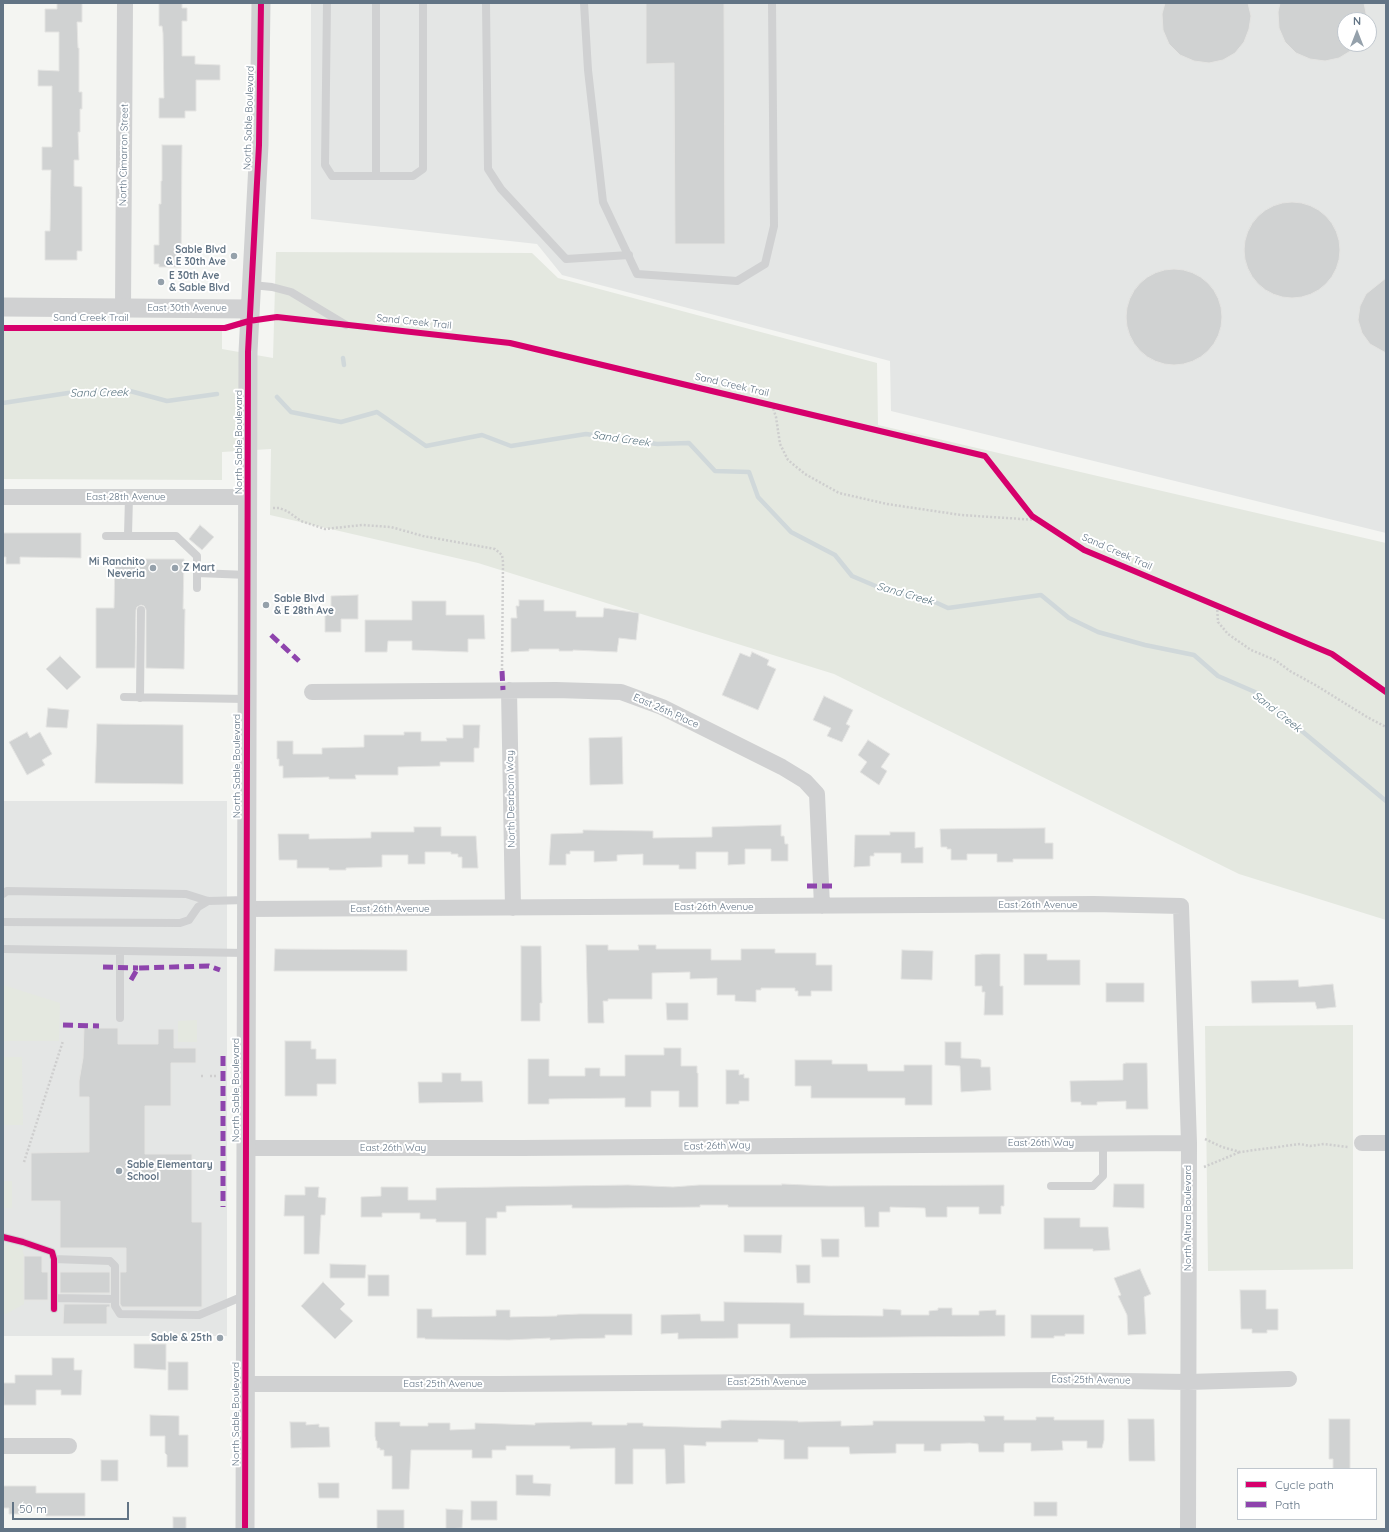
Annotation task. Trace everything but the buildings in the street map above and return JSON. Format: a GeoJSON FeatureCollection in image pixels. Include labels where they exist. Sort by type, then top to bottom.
{"type":"FeatureCollection","features":[{"type":"Feature","properties":{"kind":"street","name":"North Cimarron Street"},"geometry":{"type":"LineString","coordinates":[[123,308],[125,3]]}},
{"type":"Feature","properties":{"kind":"street","name":"North Sable Boulevard"},"geometry":{"type":"LineString","coordinates":[[245,1529],[246,905],[249,497],[248,352],[259,130],[261,3]]}},
{"type":"Feature","properties":{"kind":"street","name":"East 30th Avenue"},"geometry":{"type":"LineString","coordinates":[[3,308],[250,309]]}},
{"type":"Feature","properties":{"kind":"street","name":"East 28th Avenue"},"geometry":{"type":"LineString","coordinates":[[3,497],[249,497]]}},
{"type":"Feature","properties":{"kind":"street","name":"East 26th Place"},"geometry":{"type":"LineString","coordinates":[[312,692],[508,690],[621,692],[662,707],[782,767],[805,780],[817,794],[822,906]]}},
{"type":"Feature","properties":{"kind":"street","name":"North Dearborn Way"},"geometry":{"type":"LineString","coordinates":[[508,690],[513,908]]}},
{"type":"Feature","properties":{"kind":"street","name":"East 26th Avenue"},"geometry":{"type":"LineString","coordinates":[[246,905],[513,908],[1094,904],[1181,906]]}},
{"type":"Feature","properties":{"kind":"street","name":"North Altura Boulevard"},"geometry":{"type":"LineString","coordinates":[[1181,906],[1188,1137],[1188,1529]]}},
{"type":"Feature","properties":{"kind":"street","name":"East 26th Way"},"geometry":{"type":"LineString","coordinates":[[246,1148],[530,1148],[1103,1143],[1188,1137]]}},
{"type":"Feature","properties":{"kind":"street"},"geometry":{"type":"LineString","coordinates":[[1362,1143],[1386,1143]]}},
{"type":"Feature","properties":{"kind":"street","name":"East 25th Avenue"},"geometry":{"type":"LineString","coordinates":[[246,1384],[499,1384],[1058,1380],[1188,1382],[1289,1379]]}},
{"type":"Feature","properties":{"kind":"street"},"geometry":{"type":"LineString","coordinates":[[3,1446],[69,1446]]}},
{"type":"Feature","properties":{"kind":"lane"},"geometry":{"type":"LineString","coordinates":[[327,3],[325,165],[332,176],[413,176],[423,169],[423,3]]}},
{"type":"Feature","properties":{"kind":"lane"},"geometry":{"type":"LineString","coordinates":[[376,3],[376,176]]}},
{"type":"Feature","properties":{"kind":"lane"},"geometry":{"type":"LineString","coordinates":[[486,3],[488,169],[501,189],[566,259],[629,256]]}},
{"type":"Feature","properties":{"kind":"lane"},"geometry":{"type":"LineString","coordinates":[[584,3],[588,70],[603,202],[637,274],[737,281],[765,264],[774,226],[772,3]]}},
{"type":"Feature","properties":{"kind":"lane"},"geometry":{"type":"LineString","coordinates":[[252,285],[272,287],[291,292],[346,325]]}},
{"type":"Feature","properties":{"kind":"lane"},"geometry":{"type":"LineString","coordinates":[[128,535],[129,497]]}},
{"type":"Feature","properties":{"kind":"lane"},"geometry":{"type":"LineString","coordinates":[[106,536],[176,536],[197,556],[198,588]]}},
{"type":"Feature","properties":{"kind":"lane"},"geometry":{"type":"LineString","coordinates":[[197,573],[248,575]]}},
{"type":"Feature","properties":{"kind":"lane"},"geometry":{"type":"LineString","coordinates":[[140,698],[141,610]]}},
{"type":"Feature","properties":{"kind":"lane"},"geometry":{"type":"LineString","coordinates":[[124,697],[248,699]]}},
{"type":"Feature","properties":{"kind":"lane"},"geometry":{"type":"LineString","coordinates":[[3,894],[7,891],[186,894],[208,901],[246,905]]}},
{"type":"Feature","properties":{"kind":"lane"},"geometry":{"type":"LineString","coordinates":[[3,922],[180,923],[189,920],[198,907],[208,901]]}},
{"type":"Feature","properties":{"kind":"lane"},"geometry":{"type":"LineString","coordinates":[[3,949],[246,953]]}},
{"type":"Feature","properties":{"kind":"lane"},"geometry":{"type":"LineString","coordinates":[[120,951],[120,1018]]}},
{"type":"Feature","properties":{"kind":"lane"},"geometry":{"type":"LineString","coordinates":[[1050,1186],[1093,1186],[1103,1176],[1103,1143]]}},
{"type":"Feature","properties":{"kind":"lane"},"geometry":{"type":"LineString","coordinates":[[3,1237],[52,1252],[54,1259],[54,1309]]}},
{"type":"Feature","properties":{"kind":"lane"},"geometry":{"type":"LineString","coordinates":[[54,1259],[110,1261],[114,1266],[114,1306],[120,1314],[199,1315],[246,1295]]}},
{"type":"Feature","properties":{"kind":"lane"},"geometry":{"type":"LineString","coordinates":[[54,1298],[115,1299]]}},
{"type":"Feature","properties":{"kind":"path"},"geometry":{"type":"LineString","coordinates":[[772,405],[776,417],[780,444],[788,460],[804,474],[839,493],[887,504],[961,515],[1038,520]]}},
{"type":"Feature","properties":{"kind":"path"},"geometry":{"type":"LineString","coordinates":[[273,508],[279,508],[287,511],[301,521],[325,529],[362,525],[392,527],[423,536],[496,549],[502,555],[503,562],[502,671]]}},
{"type":"Feature","properties":{"kind":"path"},"geometry":{"type":"LineString","coordinates":[[1027,510],[1032,516],[1044,524]]}},
{"type":"Feature","properties":{"kind":"path"},"geometry":{"type":"LineString","coordinates":[[1210,603],[1224,609]]}},
{"type":"Feature","properties":{"kind":"path"},"geometry":{"type":"LineString","coordinates":[[1217,606],[1218,622],[1228,634],[1251,650],[1275,660],[1290,672],[1317,686],[1386,727]]}},
{"type":"Feature","properties":{"kind":"path"},"geometry":{"type":"LineString","coordinates":[[24,1162],[62,1041]]}},
{"type":"Feature","properties":{"kind":"path"},"geometry":{"type":"LineString","coordinates":[[210,1076],[216,1076]]}},
{"type":"Feature","properties":{"kind":"path"},"geometry":{"type":"LineString","coordinates":[[1188,1137],[1240,1152]]}},
{"type":"Feature","properties":{"kind":"path"},"geometry":{"type":"LineString","coordinates":[[1188,1166],[1201,1168],[1240,1152],[1300,1144],[1310,1146],[1324,1144],[1356,1148],[1362,1143]]}},
{"type":"Feature","properties":{"kind":"shaded area"},"geometry":{"type":"Polygon","coordinates":[[[311,3],[1386,3],[1386,533],[891,411],[890,361],[562,275],[537,244],[311,219],[311,3]]]}},
{"type":"Feature","properties":{"kind":"shaded area"},"geometry":{"type":"Polygon","coordinates":[[[276,252],[532,253],[558,278],[877,363],[878,425],[1386,543],[1386,920],[1239,874],[834,674],[478,563],[270,515],[271,449],[222,452],[222,480],[3,479],[3,331],[222,331],[222,349],[273,358],[276,252]]]}},
{"type":"Feature","properties":{"kind":"shaded area"},"geometry":{"type":"Polygon","coordinates":[[[3,801],[227,801],[227,1336],[3,1336],[3,801]]]}},
{"type":"Feature","properties":{"kind":"shaded area"},"geometry":{"type":"Polygon","coordinates":[[[3,985],[60,1003],[59,1041],[3,1041],[3,985]]]}},
{"type":"Feature","properties":{"kind":"shaded area"},"geometry":{"type":"Polygon","coordinates":[[[197,1020],[197,1042],[178,1042],[178,1021],[197,1020]]]}},
{"type":"Feature","properties":{"kind":"shaded area"},"geometry":{"type":"Polygon","coordinates":[[[1353,1025],[1353,1269],[1208,1271],[1205,1026],[1353,1025]]]}},
{"type":"Feature","properties":{"kind":"shaded area"},"geometry":{"type":"Polygon","coordinates":[[[3,1057],[22,1057],[23,1125],[3,1125],[3,1057]]]}},
{"type":"Feature","properties":{"kind":"shaded area"},"geometry":{"type":"Polygon","coordinates":[[[3,1181],[12,1181],[12,1208],[3,1208],[3,1181]]]}},
{"type":"Feature","properties":{"kind":"shaded area"},"geometry":{"type":"Polygon","coordinates":[[[3,1244],[22,1248],[24,1256],[24,1304],[6,1314],[3,1314],[3,1244]]]}},
{"type":"Feature","properties":{"kind":"waterway"},"geometry":{"type":"LineString","coordinates":[[343,358],[344,365]]}},
{"type":"Feature","properties":{"kind":"waterway","name":"Sand Creek"},"geometry":{"type":"LineString","coordinates":[[3,403],[68,393],[130,391],[167,401],[217,394]]}},
{"type":"Feature","properties":{"kind":"waterway","name":"Sand Creek"},"geometry":{"type":"LineString","coordinates":[[277,397],[291,412],[341,422],[377,412],[426,446],[482,435],[511,446],[586,434],[657,444],[689,443],[715,471],[749,472],[758,497],[791,532],[835,555],[852,576],[885,590],[926,598],[948,608],[1041,595],[1069,618],[1098,632],[1145,645],[1194,655],[1218,676],[1255,692],[1386,801]]}},
{"type":"Feature","properties":{"kind":"marked path"},"geometry":{"type":"LineString","coordinates":[[271,635],[299,661]]}},
{"type":"Feature","properties":{"kind":"marked path"},"geometry":{"type":"LineString","coordinates":[[502,671],[503,690]]}},
{"type":"Feature","properties":{"kind":"marked path"},"geometry":{"type":"LineString","coordinates":[[807,886],[832,886]]}},
{"type":"Feature","properties":{"kind":"marked path"},"geometry":{"type":"LineString","coordinates":[[131,980],[138,968],[209,966],[220,970]]}},
{"type":"Feature","properties":{"kind":"marked path"},"geometry":{"type":"LineString","coordinates":[[103,967],[138,968]]}},
{"type":"Feature","properties":{"kind":"marked path"},"geometry":{"type":"LineString","coordinates":[[63,1025],[99,1026]]}},
{"type":"Feature","properties":{"kind":"marked path"},"geometry":{"type":"LineString","coordinates":[[223,1056],[223,1207]]}},
{"type":"Feature","properties":{"kind":"cycle path"},"geometry":{"type":"LineString","coordinates":[[245,1529],[248,352],[259,145],[261,3]]}},
{"type":"Feature","properties":{"kind":"cycle path","name":"Sand Creek Trail"},"geometry":{"type":"LineString","coordinates":[[3,328],[225,328],[249,321],[277,317],[510,343],[985,456],[1032,516],[1084,550],[1332,654],[1386,692]]}},
{"type":"Feature","properties":{"kind":"cycle path"},"geometry":{"type":"LineString","coordinates":[[3,1237],[52,1252],[54,1259],[54,1309]]}},
{"type":"Feature","properties":{"kind":"place","name":"Sable Blvd & E 30th Ave"},"geometry":{"type":"Point","coordinates":[234,256]}},
{"type":"Feature","properties":{"kind":"place","name":"E 30th Ave & Sable Blvd"},"geometry":{"type":"Point","coordinates":[161,282]}},
{"type":"Feature","properties":{"kind":"place","name":"Mi Ranchito Neveria"},"geometry":{"type":"Point","coordinates":[153,568]}},
{"type":"Feature","properties":{"kind":"place","name":"Z Mart"},"geometry":{"type":"Point","coordinates":[175,568]}},
{"type":"Feature","properties":{"kind":"place","name":"Sable Blvd & E 28th Ave"},"geometry":{"type":"Point","coordinates":[266,605]}},
{"type":"Feature","properties":{"kind":"place","name":"Sable Elementary School"},"geometry":{"type":"Point","coordinates":[119,1171]}},
{"type":"Feature","properties":{"kind":"place","name":"Sable & 25th"},"geometry":{"type":"Point","coordinates":[220,1338]}}]}
